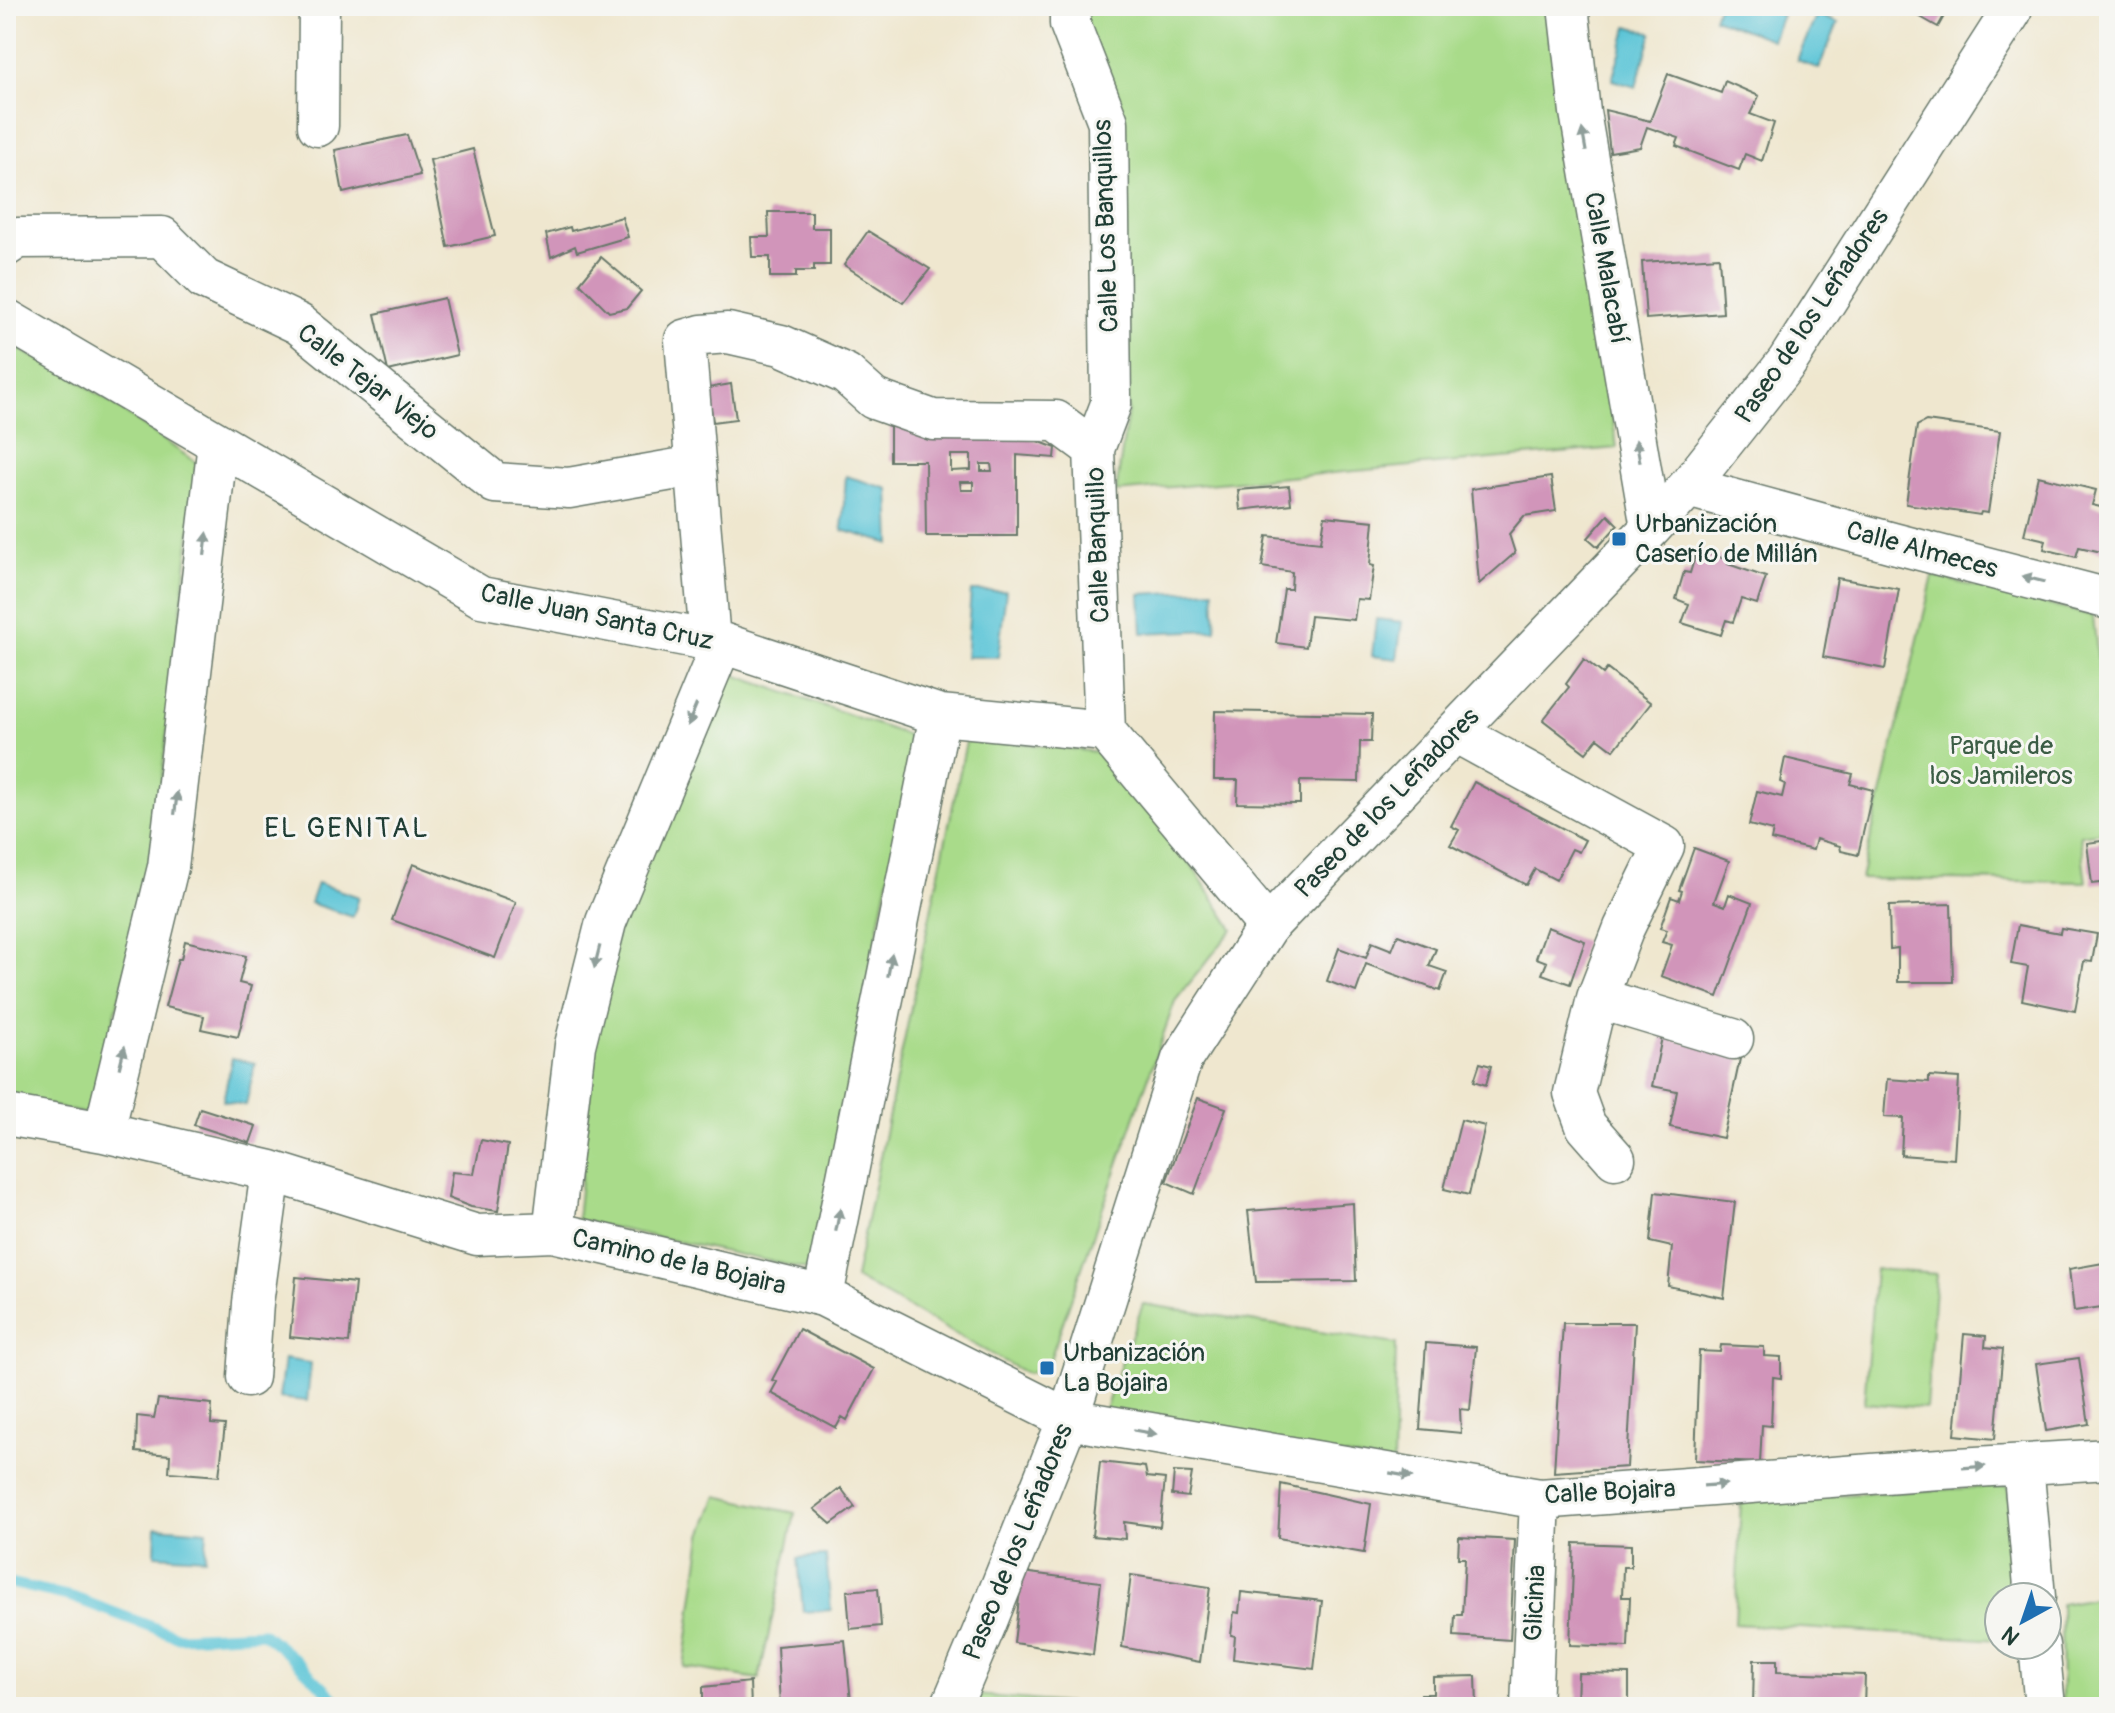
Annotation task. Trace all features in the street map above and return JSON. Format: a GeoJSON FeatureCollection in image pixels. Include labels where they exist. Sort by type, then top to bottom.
{"type":"FeatureCollection","features":[{"type":"Feature","properties":{"kind":"street"},"geometry":{"type":"LineString","coordinates":[[318,126],[319,6]]}},
{"type":"Feature","properties":{"kind":"street","name":"Calle Los Banquillos"},"geometry":{"type":"LineString","coordinates":[[1070,6],[1070,24],[1108,122],[1111,404],[1094,449]]}},
{"type":"Feature","properties":{"kind":"street","name":"Calle Malacabí"},"geometry":{"type":"LineString","coordinates":[[1568,6],[1580,112],[1651,528]]}},
{"type":"Feature","properties":{"kind":"street","name":"Paseo de los Leñadores"},"geometry":{"type":"LineString","coordinates":[[951,1707],[1068,1419],[1182,1059],[1268,926],[1651,528],[1688,487],[1787,362],[2013,6]]}},
{"type":"Feature","properties":{"kind":"street","name":"Calle Tejar Viejo"},"geometry":{"type":"LineString","coordinates":[[6,246],[18,238],[162,237],[204,279],[299,324],[495,483],[569,488],[695,466]]}},
{"type":"Feature","properties":{"kind":"street","name":"Calle Juan Santa Cruz"},"geometry":{"type":"LineString","coordinates":[[6,319],[481,597],[716,642],[940,715],[1105,731]]}},
{"type":"Feature","properties":{"kind":"street","name":"Calle Banquillo"},"geometry":{"type":"LineString","coordinates":[[695,466],[685,340],[702,335],[728,333],[781,345],[846,374],[874,399],[933,420],[1056,421],[1094,449],[1105,731]]}},
{"type":"Feature","properties":{"kind":"street"},"geometry":{"type":"LineString","coordinates":[[104,1132],[168,867],[218,443]]}},
{"type":"Feature","properties":{"kind":"street"},"geometry":{"type":"LineString","coordinates":[[553,1232],[575,1045],[606,922],[716,642],[695,466]]}},
{"type":"Feature","properties":{"kind":"street","name":"Calle Almeces"},"geometry":{"type":"LineString","coordinates":[[1688,487],[2109,599]]}},
{"type":"Feature","properties":{"kind":"street"},"geometry":{"type":"LineString","coordinates":[[823,1296],[940,715]]}},
{"type":"Feature","properties":{"kind":"street"},"geometry":{"type":"LineString","coordinates":[[1105,731],[1268,926]]}},
{"type":"Feature","properties":{"kind":"street"},"geometry":{"type":"LineString","coordinates":[[1455,732],[1664,846],[1624,928],[1597,998],[1574,1093],[1586,1126],[1615,1159]]}},
{"type":"Feature","properties":{"kind":"street"},"geometry":{"type":"LineString","coordinates":[[1597,998],[1733,1039]]}},
{"type":"Feature","properties":{"kind":"street","name":"Camino de la Bojaira"},"geometry":{"type":"LineString","coordinates":[[6,1115],[104,1132],[271,1171],[477,1235],[553,1232],[823,1296],[1068,1419]]}},
{"type":"Feature","properties":{"kind":"street"},"geometry":{"type":"LineString","coordinates":[[248,1377],[253,1303],[271,1171]]}},
{"type":"Feature","properties":{"kind":"street","name":"Calle Bojaira"},"geometry":{"type":"LineString","coordinates":[[1068,1419],[1540,1499],[2109,1459]]}},
{"type":"Feature","properties":{"kind":"street"},"geometry":{"type":"LineString","coordinates":[[2023,1464],[2034,1581]]}},
{"type":"Feature","properties":{"kind":"street","name":"Glicinia"},"geometry":{"type":"LineString","coordinates":[[1531,1707],[1540,1499]]}},
{"type":"Feature","properties":{"kind":"street"},"geometry":{"type":"LineString","coordinates":[[2041,1661],[2045,1707]]}},
{"type":"Feature","properties":{"kind":"green space"},"geometry":{"type":"Polygon","coordinates":[[[1084,6],[1552,6],[1617,448],[1116,492],[1128,410],[1084,6]]]}},
{"type":"Feature","properties":{"kind":"green space"},"geometry":{"type":"Polygon","coordinates":[[[6,343],[71,375],[198,464],[150,880],[89,1115],[6,1095],[6,343]]]}},
{"type":"Feature","properties":{"kind":"green space","name":"Parque de los Jamileros"},"geometry":{"type":"Polygon","coordinates":[[[1933,576],[2093,616],[2109,762],[2109,831],[2080,835],[2086,882],[1861,879],[1933,576]]]}},
{"type":"Feature","properties":{"kind":"green space"},"geometry":{"type":"Polygon","coordinates":[[[726,672],[916,738],[811,1270],[577,1220],[597,1018],[623,909],[726,672]]]}},
{"type":"Feature","properties":{"kind":"green space"},"geometry":{"type":"Polygon","coordinates":[[[967,737],[1097,752],[1157,812],[1233,929],[1175,1001],[1047,1368],[1027,1374],[855,1278],[967,737]]]}},
{"type":"Feature","properties":{"kind":"green space"},"geometry":{"type":"Polygon","coordinates":[[[1875,1269],[1936,1274],[1926,1408],[1864,1403],[1875,1269]]]}},
{"type":"Feature","properties":{"kind":"green space"},"geometry":{"type":"Polygon","coordinates":[[[1143,1304],[1396,1344],[1393,1464],[1102,1417],[1143,1304]]]}},
{"type":"Feature","properties":{"kind":"green space"},"geometry":{"type":"Polygon","coordinates":[[[2008,1486],[2017,1581],[1983,1581],[1983,1639],[1735,1624],[1741,1500],[2008,1486]]]}},
{"type":"Feature","properties":{"kind":"green space"},"geometry":{"type":"Polygon","coordinates":[[[717,1496],[795,1513],[759,1679],[684,1667],[702,1535],[717,1496]]]}},
{"type":"Feature","properties":{"kind":"green space"},"geometry":{"type":"Polygon","coordinates":[[[2109,1595],[2109,1707],[2062,1707],[2063,1604],[2109,1595]]]}},
{"type":"Feature","properties":{"kind":"green space"},"geometry":{"type":"Polygon","coordinates":[[[977,1695],[1105,1707],[976,1707],[977,1695]]]}},
{"type":"Feature","properties":{"kind":"water"},"geometry":{"type":"Polygon","coordinates":[[[1718,6],[1759,6],[1782,15],[1772,40],[1714,18],[1718,6]]]}},
{"type":"Feature","properties":{"kind":"water"},"geometry":{"type":"Polygon","coordinates":[[[1817,14],[1838,23],[1819,69],[1797,60],[1817,14]]]}},
{"type":"Feature","properties":{"kind":"water"},"geometry":{"type":"Polygon","coordinates":[[[1628,26],[1652,33],[1636,87],[1612,80],[1628,26]]]}},
{"type":"Feature","properties":{"kind":"water"},"geometry":{"type":"Polygon","coordinates":[[[846,476],[889,489],[891,544],[842,530],[846,476]]]}},
{"type":"Feature","properties":{"kind":"water"},"geometry":{"type":"Polygon","coordinates":[[[1214,590],[1216,630],[1142,633],[1140,594],[1214,590]]]}},
{"type":"Feature","properties":{"kind":"water"},"geometry":{"type":"Polygon","coordinates":[[[971,591],[1006,591],[998,657],[966,657],[971,591]]]}},
{"type":"Feature","properties":{"kind":"water"},"geometry":{"type":"Polygon","coordinates":[[[1376,619],[1402,622],[1397,659],[1372,656],[1376,619]]]}},
{"type":"Feature","properties":{"kind":"water"},"geometry":{"type":"Polygon","coordinates":[[[317,883],[359,897],[353,917],[310,903],[317,883]]]}},
{"type":"Feature","properties":{"kind":"water"},"geometry":{"type":"Polygon","coordinates":[[[232,1058],[255,1063],[246,1105],[223,1101],[232,1058]]]}},
{"type":"Feature","properties":{"kind":"water"},"geometry":{"type":"Polygon","coordinates":[[[284,1359],[311,1363],[307,1401],[279,1398],[284,1359]]]}},
{"type":"Feature","properties":{"kind":"water"},"geometry":{"type":"Polygon","coordinates":[[[156,1527],[207,1531],[205,1558],[155,1555],[156,1527]]]}},
{"type":"Feature","properties":{"kind":"water"},"geometry":{"type":"Polygon","coordinates":[[[826,1556],[831,1610],[803,1612],[798,1558],[826,1556]]]}},
{"type":"Feature","properties":{"kind":"building"},"geometry":{"type":"Polygon","coordinates":[[[1901,6],[1956,6],[1954,10],[1949,7],[1938,27],[1901,6]]]}},
{"type":"Feature","properties":{"kind":"building"},"geometry":{"type":"Polygon","coordinates":[[[1668,74],[1721,93],[1725,81],[1759,96],[1750,114],[1774,123],[1762,161],[1745,154],[1739,170],[1676,146],[1679,138],[1647,127],[1640,147],[1610,152],[1605,110],[1650,121],[1668,74]]]}},
{"type":"Feature","properties":{"kind":"building"},"geometry":{"type":"Polygon","coordinates":[[[407,135],[420,175],[343,193],[335,150],[407,135]]]}},
{"type":"Feature","properties":{"kind":"building"},"geometry":{"type":"Polygon","coordinates":[[[473,149],[495,236],[448,247],[430,160],[473,149]]]}},
{"type":"Feature","properties":{"kind":"building"},"geometry":{"type":"Polygon","coordinates":[[[768,212],[812,212],[812,228],[830,228],[830,265],[814,265],[814,271],[796,271],[796,277],[770,277],[770,257],[752,257],[751,237],[769,237],[768,212]]]}},
{"type":"Feature","properties":{"kind":"building"},"geometry":{"type":"Polygon","coordinates":[[[622,217],[628,237],[577,252],[575,246],[551,257],[546,234],[570,227],[571,231],[622,217]]]}},
{"type":"Feature","properties":{"kind":"building"},"geometry":{"type":"Polygon","coordinates":[[[868,231],[930,269],[903,303],[844,265],[868,231]]]}},
{"type":"Feature","properties":{"kind":"building"},"geometry":{"type":"Polygon","coordinates":[[[601,257],[641,291],[627,308],[609,312],[580,283],[601,257]]]}},
{"type":"Feature","properties":{"kind":"building"},"geometry":{"type":"Polygon","coordinates":[[[1719,257],[1723,313],[1646,319],[1642,262],[1719,257]]]}},
{"type":"Feature","properties":{"kind":"building"},"geometry":{"type":"Polygon","coordinates":[[[444,298],[457,355],[388,371],[375,314],[444,298]]]}},
{"type":"Feature","properties":{"kind":"building"},"geometry":{"type":"Polygon","coordinates":[[[731,384],[736,419],[713,422],[708,388],[731,384]]]}},
{"type":"Feature","properties":{"kind":"building"},"geometry":{"type":"Polygon","coordinates":[[[890,413],[1016,433],[1056,448],[1055,458],[1017,455],[1017,536],[926,536],[925,461],[890,461],[890,413]],[[951,455],[951,471],[971,470],[971,455],[951,455]],[[981,464],[981,471],[992,471],[991,464],[981,464]],[[960,482],[961,490],[973,490],[973,482],[960,482]]]}},
{"type":"Feature","properties":{"kind":"building"},"geometry":{"type":"Polygon","coordinates":[[[1926,421],[2000,431],[1988,513],[1981,512],[1980,515],[1906,504],[1917,426],[1926,421]]]}},
{"type":"Feature","properties":{"kind":"building"},"geometry":{"type":"Polygon","coordinates":[[[2038,476],[2096,490],[2092,505],[2109,509],[2102,552],[2079,547],[2076,557],[2044,549],[2046,540],[2024,535],[2038,476]]]}},
{"type":"Feature","properties":{"kind":"building"},"geometry":{"type":"Polygon","coordinates":[[[1551,477],[1556,511],[1524,516],[1509,534],[1515,553],[1479,584],[1471,489],[1551,477]]]}},
{"type":"Feature","properties":{"kind":"building"},"geometry":{"type":"Polygon","coordinates":[[[1289,486],[1291,504],[1240,510],[1238,490],[1289,486]]]}},
{"type":"Feature","properties":{"kind":"building"},"geometry":{"type":"Polygon","coordinates":[[[1608,515],[1618,525],[1598,547],[1588,538],[1608,515]]]}},
{"type":"Feature","properties":{"kind":"building"},"geometry":{"type":"Polygon","coordinates":[[[1325,516],[1374,521],[1370,565],[1374,566],[1369,600],[1357,599],[1354,620],[1310,616],[1306,647],[1276,643],[1284,589],[1291,589],[1292,572],[1262,567],[1267,536],[1321,542],[1325,516]]]}},
{"type":"Feature","properties":{"kind":"building"},"geometry":{"type":"Polygon","coordinates":[[[1697,550],[1766,577],[1757,604],[1741,599],[1733,622],[1726,620],[1721,635],[1682,623],[1689,604],[1676,599],[1684,572],[1690,573],[1697,550]]]}},
{"type":"Feature","properties":{"kind":"building"},"geometry":{"type":"Polygon","coordinates":[[[1837,578],[1899,589],[1885,669],[1823,657],[1837,578]]]}},
{"type":"Feature","properties":{"kind":"building"},"geometry":{"type":"Polygon","coordinates":[[[1584,659],[1603,674],[1607,669],[1651,703],[1614,750],[1598,738],[1586,753],[1543,720],[1569,687],[1566,684],[1584,659]]]}},
{"type":"Feature","properties":{"kind":"building"},"geometry":{"type":"Polygon","coordinates":[[[1215,711],[1372,714],[1371,742],[1360,742],[1359,782],[1300,781],[1300,804],[1237,803],[1238,780],[1214,780],[1215,711]]]}},
{"type":"Feature","properties":{"kind":"building"},"geometry":{"type":"Polygon","coordinates":[[[1785,758],[1853,774],[1850,784],[1873,790],[1858,855],[1816,839],[1813,850],[1771,840],[1773,831],[1749,825],[1757,791],[1782,797],[1785,784],[1780,782],[1785,758]]]}},
{"type":"Feature","properties":{"kind":"building"},"geometry":{"type":"Polygon","coordinates":[[[1474,782],[1585,840],[1579,852],[1572,849],[1556,880],[1535,869],[1526,885],[1450,845],[1459,830],[1451,826],[1474,782]]]}},
{"type":"Feature","properties":{"kind":"building"},"geometry":{"type":"Polygon","coordinates":[[[2109,840],[2109,882],[2092,884],[2087,843],[2109,840]]]}},
{"type":"Feature","properties":{"kind":"building"},"geometry":{"type":"Polygon","coordinates":[[[1694,848],[1729,861],[1714,902],[1725,906],[1729,894],[1752,903],[1718,997],[1661,976],[1672,945],[1662,942],[1667,930],[1660,928],[1671,897],[1679,900],[1682,891],[1679,890],[1694,848]]]}},
{"type":"Feature","properties":{"kind":"building"},"geometry":{"type":"Polygon","coordinates":[[[413,864],[516,902],[495,958],[392,920],[413,864]]]}},
{"type":"Feature","properties":{"kind":"building"},"geometry":{"type":"Polygon","coordinates":[[[1951,904],[1953,982],[1898,982],[1898,948],[1890,949],[1889,906],[1951,904]]]}},
{"type":"Feature","properties":{"kind":"building"},"geometry":{"type":"Polygon","coordinates":[[[2018,925],[2060,933],[2061,928],[2097,934],[2092,962],[2084,961],[2075,1011],[2022,1000],[2028,967],[2011,964],[2018,925]]]}},
{"type":"Feature","properties":{"kind":"building"},"geometry":{"type":"Polygon","coordinates":[[[1547,927],[1585,941],[1570,984],[1542,974],[1547,962],[1536,958],[1547,927]]]}},
{"type":"Feature","properties":{"kind":"building"},"geometry":{"type":"Polygon","coordinates":[[[1398,935],[1436,949],[1429,966],[1447,972],[1440,991],[1366,964],[1356,992],[1327,981],[1339,948],[1366,958],[1372,942],[1392,950],[1398,935]]]}},
{"type":"Feature","properties":{"kind":"building"},"geometry":{"type":"Polygon","coordinates":[[[185,941],[246,956],[239,983],[251,986],[238,1037],[201,1029],[204,1016],[165,1007],[185,941]]]}},
{"type":"Feature","properties":{"kind":"building"},"geometry":{"type":"Polygon","coordinates":[[[1662,1037],[1741,1054],[1723,1138],[1670,1127],[1677,1091],[1652,1086],[1662,1037]]]}},
{"type":"Feature","properties":{"kind":"building"},"geometry":{"type":"Polygon","coordinates":[[[1480,1063],[1491,1066],[1486,1085],[1474,1081],[1480,1063]]]}},
{"type":"Feature","properties":{"kind":"building"},"geometry":{"type":"Polygon","coordinates":[[[1929,1076],[1959,1078],[1954,1159],[1901,1155],[1903,1118],[1884,1117],[1887,1079],[1929,1082],[1929,1076]]]}},
{"type":"Feature","properties":{"kind":"building"},"geometry":{"type":"Polygon","coordinates":[[[1198,1098],[1226,1108],[1194,1194],[1166,1182],[1198,1098]]]}},
{"type":"Feature","properties":{"kind":"building"},"geometry":{"type":"Polygon","coordinates":[[[200,1108],[256,1126],[250,1143],[194,1125],[200,1108]]]}},
{"type":"Feature","properties":{"kind":"building"},"geometry":{"type":"Polygon","coordinates":[[[1461,1120],[1485,1126],[1469,1195],[1444,1189],[1461,1120]]]}},
{"type":"Feature","properties":{"kind":"building"},"geometry":{"type":"Polygon","coordinates":[[[481,1140],[508,1145],[498,1211],[471,1207],[448,1198],[452,1172],[474,1174],[481,1140]]]}},
{"type":"Feature","properties":{"kind":"building"},"geometry":{"type":"Polygon","coordinates":[[[1655,1192],[1735,1202],[1724,1298],[1668,1286],[1672,1247],[1650,1242],[1655,1192]]]}},
{"type":"Feature","properties":{"kind":"building"},"geometry":{"type":"Polygon","coordinates":[[[1353,1203],[1356,1281],[1256,1282],[1248,1211],[1353,1203]]]}},
{"type":"Feature","properties":{"kind":"building"},"geometry":{"type":"Polygon","coordinates":[[[2109,1262],[2109,1306],[2074,1311],[2069,1269],[2109,1262]]]}},
{"type":"Feature","properties":{"kind":"building"},"geometry":{"type":"Polygon","coordinates":[[[296,1277],[355,1283],[349,1343],[290,1337],[296,1277]]]}},
{"type":"Feature","properties":{"kind":"building"},"geometry":{"type":"Polygon","coordinates":[[[1563,1323],[1635,1323],[1627,1467],[1554,1472],[1563,1323]]]}},
{"type":"Feature","properties":{"kind":"building"},"geometry":{"type":"Polygon","coordinates":[[[799,1329],[874,1369],[847,1420],[842,1417],[836,1428],[771,1393],[777,1382],[772,1380],[799,1329]]]}},
{"type":"Feature","properties":{"kind":"building"},"geometry":{"type":"Polygon","coordinates":[[[1964,1334],[1986,1336],[1985,1347],[2003,1349],[1995,1439],[1955,1435],[1964,1334]]]}},
{"type":"Feature","properties":{"kind":"building"},"geometry":{"type":"Polygon","coordinates":[[[1426,1343],[1476,1347],[1470,1410],[1460,1409],[1461,1433],[1420,1429],[1426,1343]]]}},
{"type":"Feature","properties":{"kind":"building"},"geometry":{"type":"Polygon","coordinates":[[[1721,1345],[1764,1347],[1764,1356],[1781,1357],[1781,1378],[1773,1377],[1771,1426],[1762,1425],[1760,1463],[1695,1460],[1699,1351],[1720,1352],[1721,1345]]]}},
{"type":"Feature","properties":{"kind":"building"},"geometry":{"type":"Polygon","coordinates":[[[2079,1358],[2089,1424],[2046,1431],[2036,1364],[2079,1358]]]}},
{"type":"Feature","properties":{"kind":"building"},"geometry":{"type":"Polygon","coordinates":[[[158,1399],[212,1404],[211,1424],[225,1425],[219,1476],[169,1472],[170,1455],[136,1452],[137,1416],[154,1418],[158,1399]]]}},
{"type":"Feature","properties":{"kind":"building"},"geometry":{"type":"Polygon","coordinates":[[[1100,1462],[1145,1467],[1147,1477],[1165,1479],[1160,1527],[1124,1522],[1125,1539],[1092,1536],[1100,1462]]]}},
{"type":"Feature","properties":{"kind":"building"},"geometry":{"type":"Polygon","coordinates":[[[1174,1472],[1192,1473],[1188,1497],[1172,1495],[1174,1472]]]}},
{"type":"Feature","properties":{"kind":"building"},"geometry":{"type":"Polygon","coordinates":[[[1281,1484],[1371,1504],[1364,1553],[1278,1538],[1281,1484]]]}},
{"type":"Feature","properties":{"kind":"building"},"geometry":{"type":"Polygon","coordinates":[[[841,1488],[855,1507],[831,1524],[814,1509],[841,1488]]]}},
{"type":"Feature","properties":{"kind":"building"},"geometry":{"type":"Polygon","coordinates":[[[1459,1537],[1515,1540],[1510,1640],[1454,1636],[1455,1615],[1462,1615],[1465,1558],[1458,1558],[1459,1537]]]}},
{"type":"Feature","properties":{"kind":"building"},"geometry":{"type":"Polygon","coordinates":[[[1574,1543],[1631,1545],[1631,1567],[1623,1567],[1622,1597],[1630,1597],[1628,1647],[1570,1645],[1574,1543]]]}},
{"type":"Feature","properties":{"kind":"building"},"geometry":{"type":"Polygon","coordinates":[[[1022,1572],[1101,1582],[1093,1655],[1014,1643],[1022,1572]]]}},
{"type":"Feature","properties":{"kind":"building"},"geometry":{"type":"Polygon","coordinates":[[[1131,1575],[1210,1587],[1200,1662],[1122,1647],[1131,1575]]]}},
{"type":"Feature","properties":{"kind":"building"},"geometry":{"type":"Polygon","coordinates":[[[878,1588],[881,1626],[850,1629],[847,1591],[878,1588]]]}},
{"type":"Feature","properties":{"kind":"building"},"geometry":{"type":"Polygon","coordinates":[[[1241,1592],[1322,1601],[1314,1669],[1233,1659],[1235,1636],[1231,1635],[1234,1612],[1239,1613],[1241,1592]]]}},
{"type":"Feature","properties":{"kind":"building"},"geometry":{"type":"Polygon","coordinates":[[[845,1640],[851,1702],[780,1707],[777,1646],[845,1640]]]}},
{"type":"Feature","properties":{"kind":"building"},"geometry":{"type":"Polygon","coordinates":[[[1754,1660],[1777,1660],[1777,1672],[1865,1675],[1864,1707],[1753,1707],[1754,1660]]]}},
{"type":"Feature","properties":{"kind":"building"},"geometry":{"type":"Polygon","coordinates":[[[1578,1673],[1629,1674],[1629,1707],[1577,1707],[1578,1673]]]}},
{"type":"Feature","properties":{"kind":"building"},"geometry":{"type":"Polygon","coordinates":[[[1476,1676],[1477,1707],[1421,1707],[1421,1694],[1433,1694],[1433,1677],[1476,1676]]]}},
{"type":"Feature","properties":{"kind":"building"},"geometry":{"type":"Polygon","coordinates":[[[750,1682],[751,1707],[703,1707],[703,1687],[750,1682]]]}},
{"type":"Feature","properties":{"kind":"waterway"},"geometry":{"type":"LineString","coordinates":[[6,1582],[72,1597],[179,1637],[263,1633],[343,1707]]}},
{"type":"Feature","properties":{"kind":"place","name":"Urbanización Caserío de Millán"},"geometry":{"type":"Point","coordinates":[1619,539]}},
{"type":"Feature","properties":{"kind":"place","name":"Urbanización La Bojaira"},"geometry":{"type":"Point","coordinates":[1047,1368]}},
{"type":"Feature","properties":{"kind":"district","name":"EL GENITAL"},"geometry":{"type":"Point","coordinates":[347,828]}}]}
